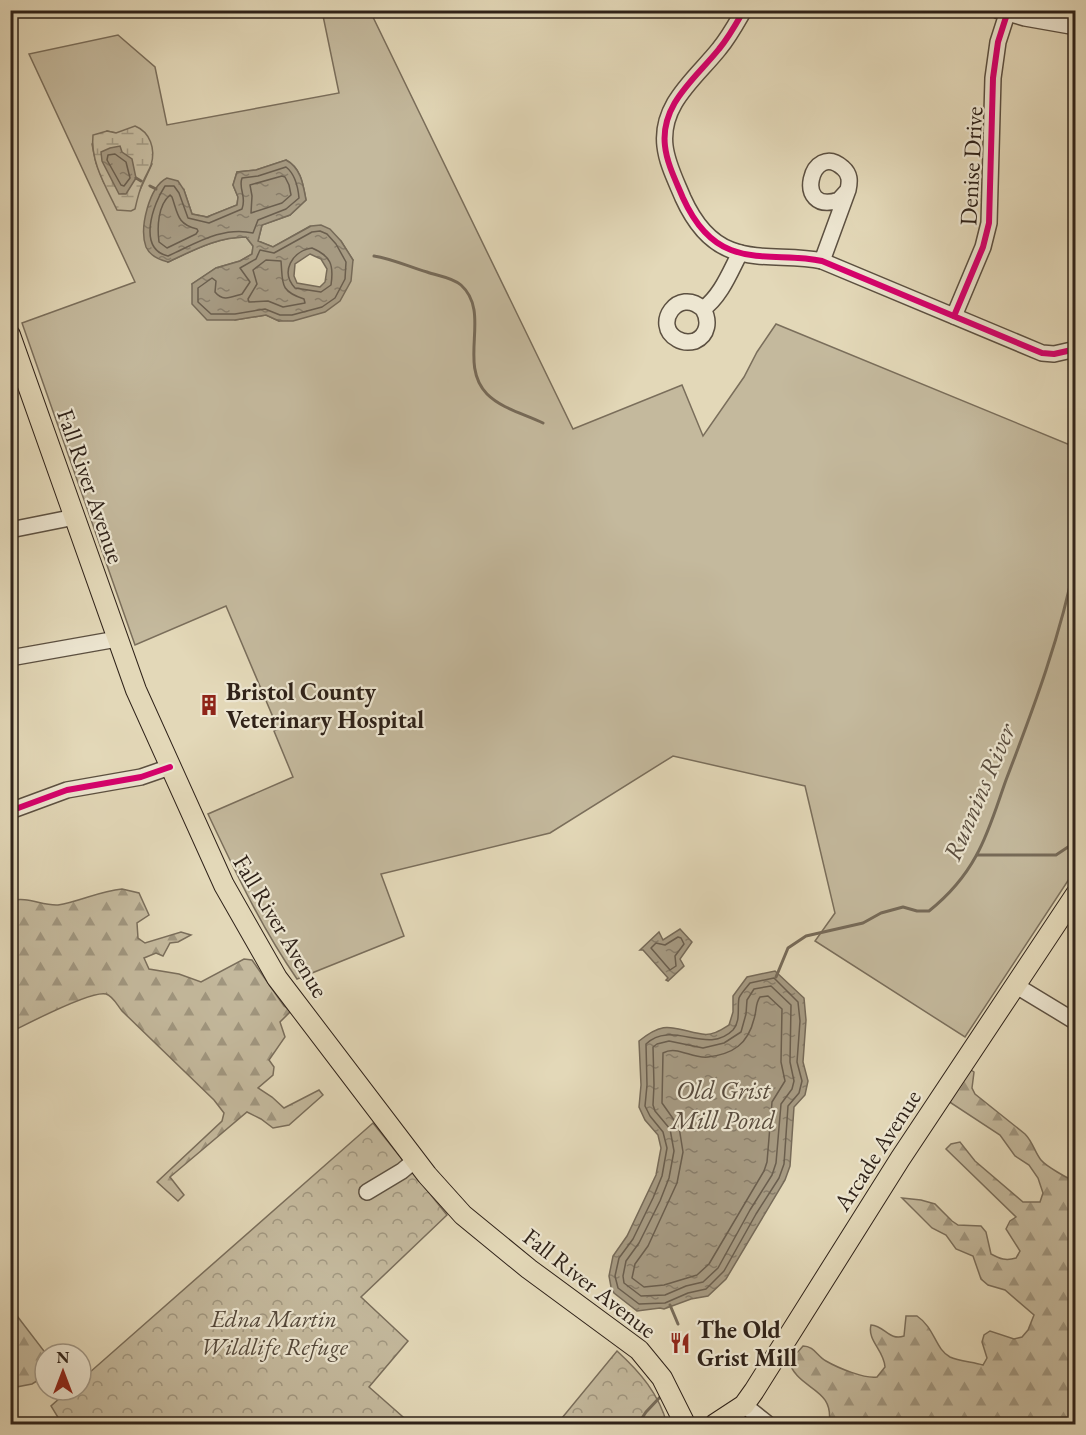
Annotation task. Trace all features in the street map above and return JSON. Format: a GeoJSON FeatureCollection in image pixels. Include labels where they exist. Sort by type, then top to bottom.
{"type":"FeatureCollection","features":[{"type":"Feature","properties":{"kind":"main road","name":"Fall River Avenue"},"geometry":{"type":"LineString","coordinates":[[10,335],[136,690],[224,885],[277,978],[415,1161],[463,1215],[529,1269],[596,1316],[639,1350],[662,1378],[685,1425]]}},
{"type":"Feature","properties":{"kind":"main road","name":"Arcade Avenue"},"geometry":{"type":"LineString","coordinates":[[715,1425],[744,1405],[900,1159],[1076,894]]}},
{"type":"Feature","properties":{"kind":"street"},"geometry":{"type":"LineString","coordinates":[[744,10],[728,38],[678,97],[669,115],[665,133],[665,147],[672,173],[696,222],[710,238],[740,253],[755,256],[807,257],[822,261],[1042,353],[1054,354],[1076,350]]}},
{"type":"Feature","properties":{"kind":"street"},"geometry":{"type":"LineString","coordinates":[[1002,12],[1076,27]]}},
{"type":"Feature","properties":{"kind":"street","name":"Denise Drive"},"geometry":{"type":"LineString","coordinates":[[954,316],[983,247],[990,223],[994,72],[1002,12]]}},
{"type":"Feature","properties":{"kind":"street"},"geometry":{"type":"LineString","coordinates":[[822,261],[850,183],[845,170],[834,163],[822,164],[813,172],[809,184],[814,195],[829,211],[833,230]]}},
{"type":"Feature","properties":{"kind":"street"},"geometry":{"type":"LineString","coordinates":[[819,200],[833,202],[839,200],[848,190]]}},
{"type":"Feature","properties":{"kind":"street"},"geometry":{"type":"LineString","coordinates":[[704,309],[715,299],[740,253]]}},
{"type":"Feature","properties":{"kind":"street"},"geometry":{"type":"LineString","coordinates":[[10,530],[75,518]]}},
{"type":"Feature","properties":{"kind":"street"},"geometry":{"type":"LineString","coordinates":[[10,658],[117,639]]}},
{"type":"Feature","properties":{"kind":"street"},"geometry":{"type":"LineString","coordinates":[[10,811],[67,790],[141,777],[170,767]]}},
{"type":"Feature","properties":{"kind":"street"},"geometry":{"type":"LineString","coordinates":[[1016,985],[1076,1022]]}},
{"type":"Feature","properties":{"kind":"street"},"geometry":{"type":"LineString","coordinates":[[367,1192],[415,1161]]}},
{"type":"Feature","properties":{"kind":"street"},"geometry":{"type":"LineString","coordinates":[[744,1405],[768,1425]]}},
{"type":"Feature","properties":{"kind":"green space"},"geometry":{"type":"Polygon","coordinates":[[[322,11],[370,11],[573,429],[682,385],[703,436],[744,377],[776,324],[1075,447],[1075,870],[965,1037],[815,941],[835,913],[805,786],[673,756],[550,833],[381,874],[404,936],[297,979],[249,898],[208,814],[293,777],[274,731],[278,729],[226,606],[135,645],[22,323],[135,282],[29,54],[118,35],[155,67],[167,125],[339,93],[322,11]],[[107,131],[92,144],[104,183],[139,192],[152,164],[116,133],[107,131]],[[286,160],[256,170],[237,172],[233,185],[238,197],[237,205],[207,217],[192,214],[184,190],[168,262],[225,239],[246,237],[253,246],[252,254],[240,261],[216,268],[192,284],[235,320],[266,315],[279,321],[353,260],[341,241],[310,226],[273,247],[258,241],[262,225],[290,215],[306,200],[298,172],[286,160]]]}},
{"type":"Feature","properties":{"kind":"green space"},"geometry":{"type":"Polygon","coordinates":[[[135,126],[145,132],[148,137],[152,147],[152,159],[135,209],[117,210],[96,164],[93,135],[107,131],[116,133],[135,126]]]}},
{"type":"Feature","properties":{"kind":"green space"},"geometry":{"type":"Polygon","coordinates":[[[122,889],[139,893],[149,915],[137,923],[138,938],[145,943],[181,932],[191,935],[178,942],[170,943],[163,956],[156,953],[144,958],[149,969],[179,974],[201,982],[244,959],[252,960],[284,1006],[291,1011],[280,1022],[285,1037],[269,1060],[274,1067],[273,1075],[258,1088],[284,1108],[319,1090],[323,1095],[289,1125],[273,1128],[247,1112],[170,1177],[184,1195],[178,1201],[157,1182],[222,1121],[224,1113],[214,1100],[106,994],[98,994],[74,1002],[11,1032],[11,901],[23,900],[58,905],[122,889]]]}},
{"type":"Feature","properties":{"kind":"green space"},"geometry":{"type":"Polygon","coordinates":[[[968,1068],[974,1072],[972,1088],[975,1094],[1025,1134],[1044,1163],[1075,1181],[1075,1424],[829,1424],[826,1402],[792,1369],[788,1358],[803,1346],[810,1348],[826,1361],[844,1370],[877,1377],[885,1367],[871,1336],[871,1325],[894,1337],[899,1337],[904,1336],[906,1316],[917,1316],[928,1326],[941,1349],[950,1357],[983,1365],[987,1358],[982,1342],[984,1335],[990,1331],[1014,1339],[1022,1337],[1028,1330],[1034,1315],[1005,1290],[988,1285],[981,1279],[973,1256],[956,1249],[946,1235],[932,1228],[902,1198],[935,1204],[958,1225],[981,1226],[986,1232],[991,1254],[997,1257],[1016,1258],[1020,1251],[1006,1229],[1010,1221],[1016,1217],[946,1149],[951,1144],[960,1142],[975,1161],[1023,1202],[1040,1202],[1043,1193],[1038,1178],[1029,1165],[1015,1156],[1000,1135],[948,1101],[968,1068]]]}},
{"type":"Feature","properties":{"kind":"green space","name":"Edna Martin Wildlife Refuge"},"geometry":{"type":"Polygon","coordinates":[[[373,1123],[447,1215],[361,1297],[408,1341],[369,1387],[411,1424],[62,1424],[51,1406],[56,1402],[93,1402],[93,1369],[373,1123]]]}},
{"type":"Feature","properties":{"kind":"green space"},"geometry":{"type":"Polygon","coordinates":[[[11,1308],[37,1342],[33,1342],[33,1383],[11,1388],[11,1308]]]}},
{"type":"Feature","properties":{"kind":"green space"},"geometry":{"type":"Polygon","coordinates":[[[617,1351],[648,1384],[667,1424],[557,1424],[617,1351]]]}},
{"type":"Feature","properties":{"kind":"water"},"geometry":{"type":"Polygon","coordinates":[[[120,146],[122,152],[132,159],[136,178],[126,194],[119,194],[102,161],[101,152],[120,146]]]}},
{"type":"Feature","properties":{"kind":"water"},"geometry":{"type":"Polygon","coordinates":[[[286,160],[291,163],[298,172],[306,200],[290,215],[262,225],[258,241],[273,247],[311,226],[321,225],[330,229],[341,241],[353,260],[351,281],[340,301],[325,312],[293,321],[279,321],[266,315],[235,320],[207,320],[192,304],[192,284],[216,268],[240,261],[252,254],[253,246],[246,237],[215,242],[168,262],[153,255],[146,247],[144,229],[147,209],[155,190],[167,178],[178,181],[184,190],[192,214],[207,217],[237,205],[238,197],[233,185],[237,172],[256,170],[286,160]],[[310,254],[295,264],[294,276],[297,283],[320,287],[325,282],[327,269],[321,259],[310,254]]]}},
{"type":"Feature","properties":{"kind":"water"},"geometry":{"type":"Polygon","coordinates":[[[680,929],[692,942],[680,959],[684,966],[668,981],[666,980],[668,978],[643,950],[640,950],[659,932],[663,940],[680,929]]]}},
{"type":"Feature","properties":{"kind":"water","name":"Old Grist Mill Pond"},"geometry":{"type":"Polygon","coordinates":[[[775,971],[804,998],[806,1020],[803,1062],[808,1081],[805,1095],[794,1107],[790,1166],[785,1180],[726,1279],[708,1296],[691,1299],[664,1309],[637,1311],[614,1293],[609,1276],[613,1256],[627,1236],[656,1175],[661,1148],[658,1135],[645,1120],[639,1107],[641,1085],[639,1041],[657,1030],[670,1027],[706,1034],[720,1031],[729,1025],[733,1012],[733,996],[747,977],[775,971]]]}},
{"type":"Feature","properties":{"kind":"waterway","name":"Runnins River"},"geometry":{"type":"LineString","coordinates":[[1070,10],[1071,16]]}},
{"type":"Feature","properties":{"kind":"waterway","name":"Runnins River"},"geometry":{"type":"LineString","coordinates":[[1070,37],[1076,90]]}},
{"type":"Feature","properties":{"kind":"waterway"},"geometry":{"type":"LineString","coordinates":[[136,178],[141,181]]}},
{"type":"Feature","properties":{"kind":"waterway"},"geometry":{"type":"LineString","coordinates":[[150,186],[156,189]]}},
{"type":"Feature","properties":{"kind":"waterway"},"geometry":{"type":"LineString","coordinates":[[374,256],[449,278],[461,285],[470,296],[474,309],[475,368],[479,382],[487,394],[500,404],[543,423]]}},
{"type":"Feature","properties":{"kind":"waterway","name":"Runnins River"},"geometry":{"type":"LineString","coordinates":[[776,977],[788,948],[806,936],[863,923],[881,913],[903,907],[917,911],[929,911],[961,879],[981,847],[989,828],[1036,698],[1055,643],[1076,558]]}},
{"type":"Feature","properties":{"kind":"waterway"},"geometry":{"type":"LineString","coordinates":[[977,855],[1056,855],[1076,845]]}},
{"type":"Feature","properties":{"kind":"waterway","name":"Runnins River"},"geometry":{"type":"LineString","coordinates":[[670,1305],[678,1324]]}},
{"type":"Feature","properties":{"kind":"waterway","name":"Runnins River"},"geometry":{"type":"LineString","coordinates":[[638,1424],[661,1396]]}},
{"type":"Feature","properties":{"kind":"cycle path"},"geometry":{"type":"LineString","coordinates":[[744,10],[723,44],[690,81],[674,104],[665,131],[665,146],[670,166],[691,214],[702,229],[722,246],[742,253],[822,261],[1042,353],[1054,354],[1076,349]]}},
{"type":"Feature","properties":{"kind":"cycle path"},"geometry":{"type":"LineString","coordinates":[[954,316],[983,247],[989,223],[993,78],[998,42],[1007,14]]}},
{"type":"Feature","properties":{"kind":"cycle path"},"geometry":{"type":"LineString","coordinates":[[10,811],[67,790],[141,777],[170,767]]}},
{"type":"Feature","properties":{"kind":"place","name":"Bristol County Veterinary Hospital"},"geometry":{"type":"Point","coordinates":[209,705]}},
{"type":"Feature","properties":{"kind":"place","name":"The Old Grist Mill"},"geometry":{"type":"Point","coordinates":[680,1343]}}]}
